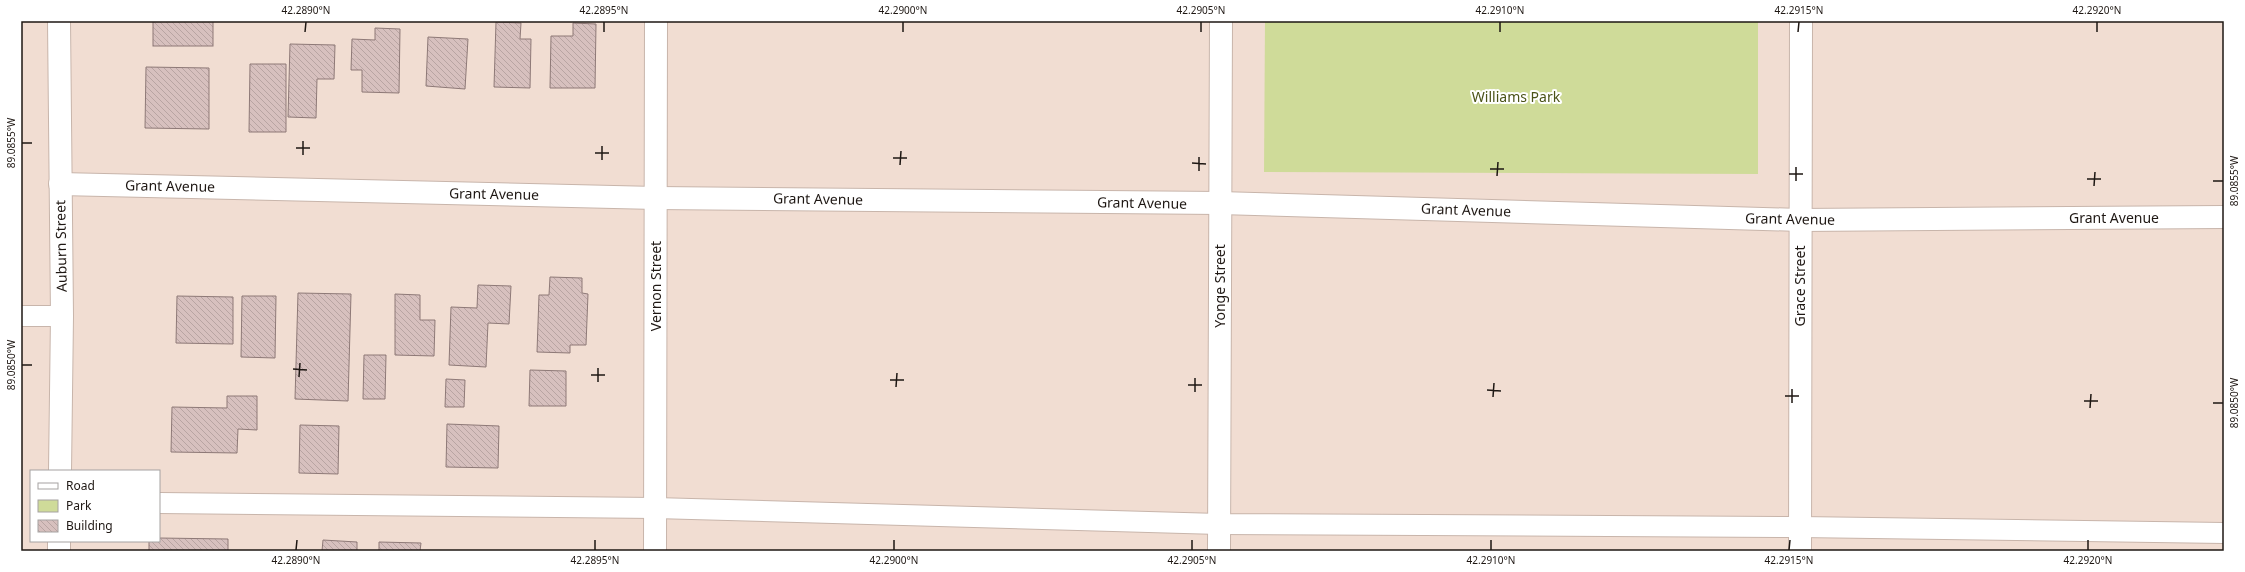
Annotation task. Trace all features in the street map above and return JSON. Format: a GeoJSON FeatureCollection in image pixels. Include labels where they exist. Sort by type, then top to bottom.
{"type":"FeatureCollection","features":[{"type":"Feature","properties":{"kind":"street","name":"Auburn Street"},"geometry":{"type":"LineString","coordinates":[[59,21],[62,316],[60,470]]}},
{"type":"Feature","properties":{"kind":"street","name":"Vernon Street"},"geometry":{"type":"LineString","coordinates":[[655,551],[656,21]]}},
{"type":"Feature","properties":{"kind":"street","name":"Yonge Street"},"geometry":{"type":"LineString","coordinates":[[1219,551],[1221,21]]}},
{"type":"Feature","properties":{"kind":"street","name":"Grace Street"},"geometry":{"type":"LineString","coordinates":[[1800,551],[1801,21]]}},
{"type":"Feature","properties":{"kind":"street","name":"Grant Avenue"},"geometry":{"type":"LineString","coordinates":[[60,184],[656,198],[1220,203],[1800,220],[2224,217]]}},
{"type":"Feature","properties":{"kind":"lane"},"geometry":{"type":"LineString","coordinates":[[21,316],[62,316]]}},
{"type":"Feature","properties":{"kind":"lane"},"geometry":{"type":"LineString","coordinates":[[160,503],[655,508],[1220,524],[1800,527],[2224,533]]}},
{"type":"Feature","properties":{"kind":"green space","name":"Williams Park"},"geometry":{"type":"Polygon","coordinates":[[[1265,21],[1758,21],[1758,174],[1264,172],[1265,21]]]}},
{"type":"Feature","properties":{"kind":"building"},"geometry":{"type":"Polygon","coordinates":[[[153,21],[213,21],[213,46],[153,46],[153,21]]]}},
{"type":"Feature","properties":{"kind":"building"},"geometry":{"type":"Polygon","coordinates":[[[496,22],[521,23],[520,39],[531,39],[530,88],[494,87],[496,22]]]}},
{"type":"Feature","properties":{"kind":"building"},"geometry":{"type":"Polygon","coordinates":[[[573,23],[596,24],[595,88],[550,88],[551,36],[573,36],[573,23]]]}},
{"type":"Feature","properties":{"kind":"building"},"geometry":{"type":"Polygon","coordinates":[[[375,28],[400,29],[399,93],[362,92],[362,70],[351,70],[352,39],[375,40],[375,28]]]}},
{"type":"Feature","properties":{"kind":"building"},"geometry":{"type":"Polygon","coordinates":[[[428,37],[468,39],[465,89],[426,86],[428,37]]]}},
{"type":"Feature","properties":{"kind":"building"},"geometry":{"type":"Polygon","coordinates":[[[290,44],[335,45],[334,79],[317,79],[316,118],[288,117],[290,44]]]}},
{"type":"Feature","properties":{"kind":"building"},"geometry":{"type":"Polygon","coordinates":[[[250,64],[286,64],[286,132],[249,132],[250,64]]]}},
{"type":"Feature","properties":{"kind":"building"},"geometry":{"type":"Polygon","coordinates":[[[146,67],[209,68],[209,129],[145,128],[146,67]]]}},
{"type":"Feature","properties":{"kind":"building"},"geometry":{"type":"Polygon","coordinates":[[[550,277],[582,278],[582,293],[588,294],[586,345],[570,345],[570,353],[537,352],[539,295],[549,295],[550,277]]]}},
{"type":"Feature","properties":{"kind":"building"},"geometry":{"type":"Polygon","coordinates":[[[478,285],[511,286],[509,324],[488,323],[486,367],[449,365],[451,307],[477,308],[478,285]]]}},
{"type":"Feature","properties":{"kind":"building"},"geometry":{"type":"Polygon","coordinates":[[[298,293],[351,294],[348,401],[295,399],[298,293]]]}},
{"type":"Feature","properties":{"kind":"building"},"geometry":{"type":"Polygon","coordinates":[[[395,294],[420,295],[420,320],[435,320],[434,356],[395,355],[395,294]]]}},
{"type":"Feature","properties":{"kind":"building"},"geometry":{"type":"Polygon","coordinates":[[[177,296],[233,297],[233,344],[176,343],[177,296]]]}},
{"type":"Feature","properties":{"kind":"building"},"geometry":{"type":"Polygon","coordinates":[[[242,296],[276,296],[275,358],[241,357],[242,296]]]}},
{"type":"Feature","properties":{"kind":"building"},"geometry":{"type":"Polygon","coordinates":[[[364,355],[386,355],[385,399],[363,399],[364,355]]]}},
{"type":"Feature","properties":{"kind":"building"},"geometry":{"type":"Polygon","coordinates":[[[530,370],[566,371],[566,406],[529,406],[530,370]]]}},
{"type":"Feature","properties":{"kind":"building"},"geometry":{"type":"Polygon","coordinates":[[[446,379],[465,380],[464,407],[445,407],[446,379]]]}},
{"type":"Feature","properties":{"kind":"building"},"geometry":{"type":"Polygon","coordinates":[[[227,396],[257,396],[257,430],[238,429],[237,453],[171,452],[172,407],[227,408],[227,396]]]}},
{"type":"Feature","properties":{"kind":"building"},"geometry":{"type":"Polygon","coordinates":[[[447,424],[499,426],[498,468],[446,467],[447,424]]]}},
{"type":"Feature","properties":{"kind":"building"},"geometry":{"type":"Polygon","coordinates":[[[300,425],[339,426],[338,474],[299,473],[300,425]]]}},
{"type":"Feature","properties":{"kind":"building"},"geometry":{"type":"Polygon","coordinates":[[[160,538],[228,539],[228,551],[149,551],[149,542],[160,542],[160,538]]]}},
{"type":"Feature","properties":{"kind":"building"},"geometry":{"type":"Polygon","coordinates":[[[323,540],[357,542],[357,551],[322,551],[323,540]]]}},
{"type":"Feature","properties":{"kind":"building"},"geometry":{"type":"Polygon","coordinates":[[[379,542],[421,543],[420,551],[379,551],[379,542]]]}}]}
